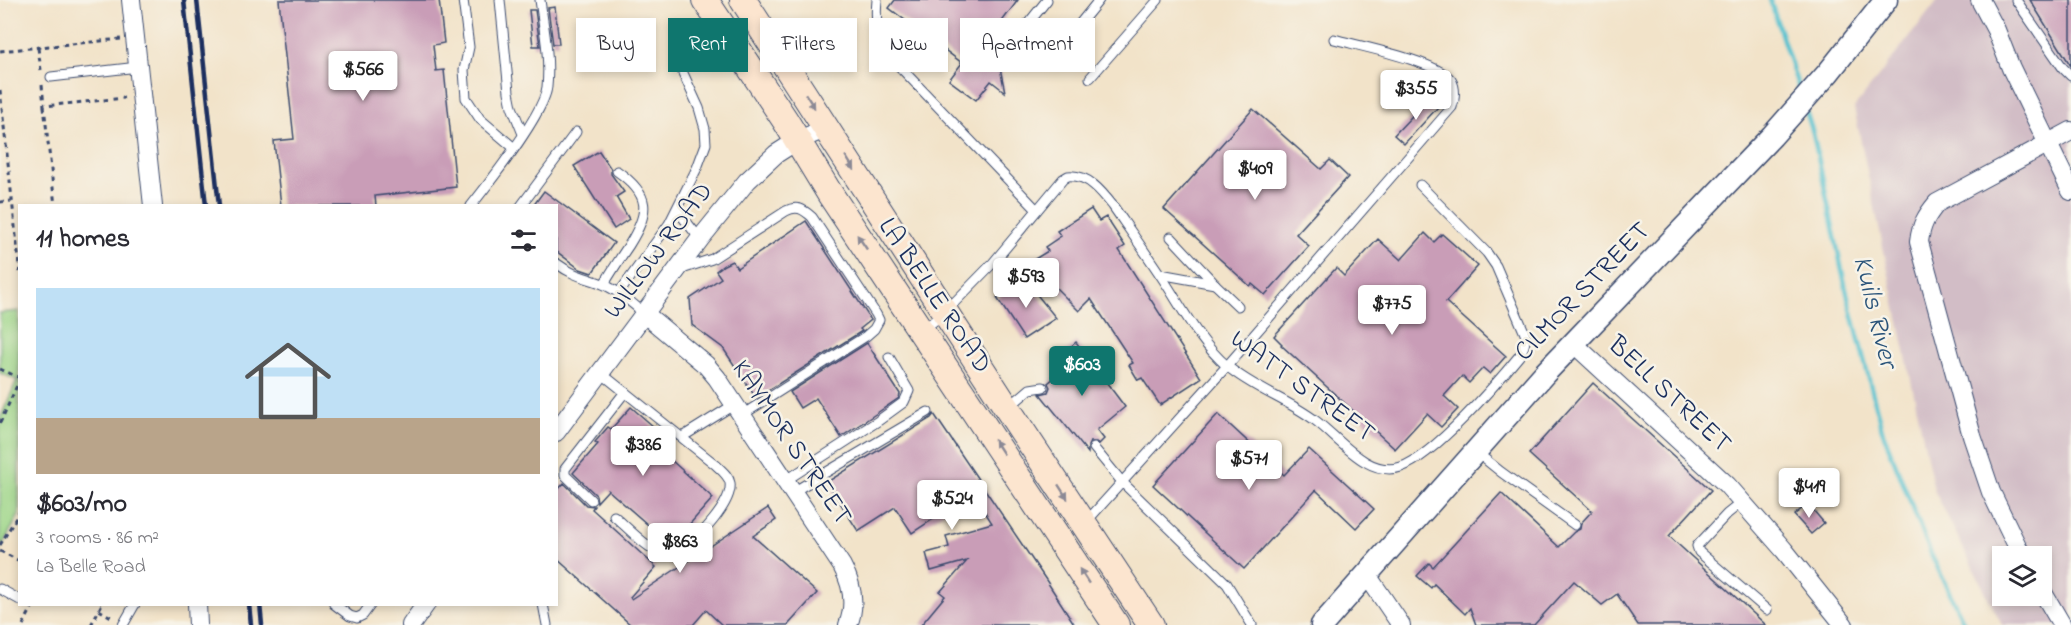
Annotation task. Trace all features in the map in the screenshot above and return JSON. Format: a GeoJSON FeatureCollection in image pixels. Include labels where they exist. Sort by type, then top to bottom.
{"type":"FeatureCollection","features":[{"type":"Feature","properties":{"kind":"main road","name":"LA BELLE ROAD"},"geometry":{"type":"LineString","coordinates":[[705,0],[798,140],[830,194],[1116,625]]}},
{"type":"Feature","properties":{"kind":"main road","name":"LA BELLE ROAD"},"geometry":{"type":"LineString","coordinates":[[743,0],[828,128],[1007,408],[1151,625]]}},
{"type":"Feature","properties":{"kind":"street"},"geometry":{"type":"LineString","coordinates":[[131,0],[153,204]]}},
{"type":"Feature","properties":{"kind":"street","name":"CILMOR STREET"},"geometry":{"type":"LineString","coordinates":[[1322,625],[1573,343],[1772,136],[1828,73],[1886,0]]}},
{"type":"Feature","properties":{"kind":"street"},"geometry":{"type":"LineString","coordinates":[[1980,0],[2071,191]]}},
{"type":"Feature","properties":{"kind":"street","name":"WILLOW ROAD"},"geometry":{"type":"LineString","coordinates":[[558,428],[602,373],[700,239],[760,168],[798,140],[828,128]]}},
{"type":"Feature","properties":{"kind":"street"},"geometry":{"type":"LineString","coordinates":[[2017,546],[1991,492],[1972,436],[1919,242],[1921,226],[1926,215],[1937,203],[2071,131]]}},
{"type":"Feature","properties":{"kind":"street","name":"KAYMOR STREET"},"geometry":{"type":"LineString","coordinates":[[645,314],[706,365],[717,378],[789,486],[848,577],[853,605],[848,625]]}},
{"type":"Feature","properties":{"kind":"street","name":"BELL STREET"},"geometry":{"type":"LineString","coordinates":[[1573,343],[1727,484],[1844,625]]}},
{"type":"Feature","properties":{"kind":"street"},"geometry":{"type":"LineString","coordinates":[[1367,575],[1401,625]]}},
{"type":"Feature","properties":{"kind":"street"},"geometry":{"type":"LineString","coordinates":[[197,606],[198,625]]}},
{"type":"Feature","properties":{"kind":"street"},"geometry":{"type":"LineString","coordinates":[[411,625],[425,606]]}},
{"type":"Feature","properties":{"kind":"street"},"geometry":{"type":"LineString","coordinates":[[2051,606],[2062,625]]}},
{"type":"Feature","properties":{"kind":"lane"},"geometry":{"type":"LineString","coordinates":[[463,0],[469,47],[464,70],[466,98],[480,118],[513,147]]}},
{"type":"Feature","properties":{"kind":"lane"},"geometry":{"type":"LineString","coordinates":[[500,0],[509,92],[512,107],[523,134]]}},
{"type":"Feature","properties":{"kind":"lane"},"geometry":{"type":"LineString","coordinates":[[472,204],[540,110],[547,88],[547,49],[540,0]]}},
{"type":"Feature","properties":{"kind":"lane"},"geometry":{"type":"LineString","coordinates":[[877,0],[876,27],[883,46],[933,103],[1037,210]]}},
{"type":"Feature","properties":{"kind":"lane"},"geometry":{"type":"LineString","coordinates":[[1033,18],[1047,0]]}},
{"type":"Feature","properties":{"kind":"lane"},"geometry":{"type":"LineString","coordinates":[[1084,18],[1099,0]]}},
{"type":"Feature","properties":{"kind":"lane"},"geometry":{"type":"LineString","coordinates":[[1090,78],[1158,0]]}},
{"type":"Feature","properties":{"kind":"lane"},"geometry":{"type":"LineString","coordinates":[[2016,0],[2071,76]]}},
{"type":"Feature","properties":{"kind":"lane"},"geometry":{"type":"LineString","coordinates":[[1084,524],[1227,366],[1454,103],[1455,92],[1451,81],[1436,68],[1334,39]]}},
{"type":"Feature","properties":{"kind":"lane"},"geometry":{"type":"LineString","coordinates":[[51,77],[138,67]]}},
{"type":"Feature","properties":{"kind":"lane"},"geometry":{"type":"LineString","coordinates":[[619,293],[678,210],[706,144],[702,118],[683,73]]}},
{"type":"Feature","properties":{"kind":"lane"},"geometry":{"type":"LineString","coordinates":[[522,204],[576,132]]}},
{"type":"Feature","properties":{"kind":"lane"},"geometry":{"type":"LineString","coordinates":[[604,284],[644,219],[642,199],[638,190],[617,171]]}},
{"type":"Feature","properties":{"kind":"lane","name":"WATT STREET"},"geometry":{"type":"LineString","coordinates":[[922,331],[993,263],[1068,176],[1079,177],[1089,181],[1102,192],[1113,206],[1191,323],[1227,366],[1261,389],[1302,411],[1372,465],[1385,469],[1400,467],[1427,451],[1451,429],[1510,366],[1524,346],[1526,336],[1496,266],[1487,253],[1420,185]]}},
{"type":"Feature","properties":{"kind":"lane"},"geometry":{"type":"LineString","coordinates":[[677,270],[712,259],[786,211],[798,207],[812,217],[879,320],[866,336],[738,410],[682,437]]}},
{"type":"Feature","properties":{"kind":"lane"},"geometry":{"type":"LineString","coordinates":[[678,210],[700,239]]}},
{"type":"Feature","properties":{"kind":"lane"},"geometry":{"type":"LineString","coordinates":[[1171,237],[1238,306]]}},
{"type":"Feature","properties":{"kind":"lane"},"geometry":{"type":"LineString","coordinates":[[558,264],[579,277],[604,284],[645,314]]}},
{"type":"Feature","properties":{"kind":"lane"},"geometry":{"type":"LineString","coordinates":[[1160,274],[1215,284]]}},
{"type":"Feature","properties":{"kind":"lane"},"geometry":{"type":"LineString","coordinates":[[789,486],[904,402],[909,391],[889,357]]}},
{"type":"Feature","properties":{"kind":"lane"},"geometry":{"type":"LineString","coordinates":[[602,373],[716,465],[727,476],[730,484],[724,504],[709,525],[682,551],[669,554],[654,550],[614,516]]}},
{"type":"Feature","properties":{"kind":"lane"},"geometry":{"type":"LineString","coordinates":[[1007,408],[1030,389],[1043,387]]}},
{"type":"Feature","properties":{"kind":"lane"},"geometry":{"type":"LineString","coordinates":[[591,500],[565,475],[565,469],[625,392]]}},
{"type":"Feature","properties":{"kind":"lane"},"geometry":{"type":"LineString","coordinates":[[789,486],[928,412]]}},
{"type":"Feature","properties":{"kind":"lane"},"geometry":{"type":"LineString","coordinates":[[1094,448],[1122,482],[1227,584],[1252,625]]}},
{"type":"Feature","properties":{"kind":"lane"},"geometry":{"type":"LineString","coordinates":[[1475,451],[1575,525]]}},
{"type":"Feature","properties":{"kind":"lane"},"geometry":{"type":"LineString","coordinates":[[1742,502],[1727,514],[1697,546],[1699,552],[1767,610]]}},
{"type":"Feature","properties":{"kind":"lane"},"geometry":{"type":"LineString","coordinates":[[0,589],[18,599]]}},
{"type":"Feature","properties":{"kind":"lane"},"geometry":{"type":"LineString","coordinates":[[124,625],[134,606]]}},
{"type":"Feature","properties":{"kind":"lane"},"geometry":{"type":"LineString","coordinates":[[337,606],[350,616],[357,618],[363,615],[370,606]]}},
{"type":"Feature","properties":{"kind":"lane"},"geometry":{"type":"LineString","coordinates":[[543,606],[547,625]]}},
{"type":"Feature","properties":{"kind":"path"},"geometry":{"type":"LineString","coordinates":[[0,51],[135,37]]}},
{"type":"Feature","properties":{"kind":"path"},"geometry":{"type":"LineString","coordinates":[[38,48],[55,204]]}},
{"type":"Feature","properties":{"kind":"path"},"geometry":{"type":"LineString","coordinates":[[0,90],[18,254]]}},
{"type":"Feature","properties":{"kind":"path"},"geometry":{"type":"LineString","coordinates":[[44,106],[141,96]]}},
{"type":"Feature","properties":{"kind":"path"},"geometry":{"type":"LineString","coordinates":[[0,202],[12,201]]}},
{"type":"Feature","properties":{"kind":"path"},"geometry":{"type":"LineString","coordinates":[[0,369],[18,377]]}},
{"type":"Feature","properties":{"kind":"path"},"geometry":{"type":"LineString","coordinates":[[0,423],[18,382]]}},
{"type":"Feature","properties":{"kind":"path"},"geometry":{"type":"LineString","coordinates":[[0,545],[18,514]]}},
{"type":"Feature","properties":{"kind":"path"},"geometry":{"type":"LineString","coordinates":[[0,550],[18,560]]}},
{"type":"Feature","properties":{"kind":"path"},"geometry":{"type":"LineString","coordinates":[[23,625],[33,606]]}},
{"type":"Feature","properties":{"kind":"path"},"geometry":{"type":"LineString","coordinates":[[91,625],[100,606],[124,625]]}},
{"type":"Feature","properties":{"kind":"shaded area"},"geometry":{"type":"Polygon","coordinates":[[[1938,0],[2071,0],[2071,625],[2002,625],[1992,606],[2052,606],[2052,546],[1992,546],[1992,605],[1934,490],[1854,108],[1938,0]]]}},
{"type":"Feature","properties":{"kind":"green space"},"geometry":{"type":"Polygon","coordinates":[[[18,311],[18,517],[0,549],[0,419],[17,380],[0,373],[0,313],[18,311]]]}},
{"type":"Feature","properties":{"kind":"building"},"geometry":{"type":"Polygon","coordinates":[[[279,0],[439,0],[444,43],[433,45],[436,71],[444,70],[456,187],[375,196],[376,204],[281,204],[274,141],[294,139],[279,0]]]}},
{"type":"Feature","properties":{"kind":"building"},"geometry":{"type":"Polygon","coordinates":[[[895,0],[1018,0],[1004,18],[960,18],[960,61],[948,52],[948,18],[902,18],[889,8],[895,0]]]}},
{"type":"Feature","properties":{"kind":"building"},"geometry":{"type":"Polygon","coordinates":[[[2030,0],[2071,0],[2071,66],[2030,0]]]}},
{"type":"Feature","properties":{"kind":"building"},"geometry":{"type":"Polygon","coordinates":[[[555,7],[559,44],[553,44],[548,8],[555,7]]]}},
{"type":"Feature","properties":{"kind":"building"},"geometry":{"type":"Polygon","coordinates":[[[529,10],[535,10],[540,46],[533,46],[529,10]]]}},
{"type":"Feature","properties":{"kind":"building"},"geometry":{"type":"Polygon","coordinates":[[[960,66],[960,72],[1001,72],[1005,92],[991,81],[976,100],[949,80],[960,66]]]}},
{"type":"Feature","properties":{"kind":"building"},"geometry":{"type":"Polygon","coordinates":[[[1429,98],[1438,107],[1404,144],[1394,135],[1429,98]]]}},
{"type":"Feature","properties":{"kind":"building"},"geometry":{"type":"Polygon","coordinates":[[[1253,109],[1321,169],[1330,160],[1348,177],[1296,234],[1309,246],[1265,295],[1252,284],[1250,286],[1164,209],[1253,109]]]}},
{"type":"Feature","properties":{"kind":"building"},"geometry":{"type":"Polygon","coordinates":[[[599,151],[624,192],[616,197],[629,219],[614,229],[574,166],[599,151]]]}},
{"type":"Feature","properties":{"kind":"building"},"geometry":{"type":"Polygon","coordinates":[[[544,191],[614,243],[592,273],[580,269],[558,252],[558,204],[534,204],[544,191]]]}},
{"type":"Feature","properties":{"kind":"building"},"geometry":{"type":"Polygon","coordinates":[[[1091,209],[1099,221],[1106,217],[1125,246],[1119,250],[1201,378],[1160,405],[1142,378],[1138,380],[1129,365],[1133,363],[1091,299],[1079,311],[1030,262],[1048,251],[1045,247],[1061,236],[1057,231],[1091,209]]]}},
{"type":"Feature","properties":{"kind":"building"},"geometry":{"type":"Polygon","coordinates":[[[806,221],[871,320],[860,329],[862,331],[756,398],[723,348],[692,325],[690,299],[721,278],[716,271],[724,265],[732,261],[737,268],[806,221]]]}},
{"type":"Feature","properties":{"kind":"building"},"geometry":{"type":"Polygon","coordinates":[[[1425,233],[1434,242],[1442,234],[1478,266],[1446,302],[1506,356],[1490,374],[1483,368],[1469,383],[1462,376],[1444,396],[1458,409],[1441,427],[1427,414],[1395,449],[1274,336],[1336,268],[1344,276],[1378,239],[1401,260],[1425,233]]]}},
{"type":"Feature","properties":{"kind":"building"},"geometry":{"type":"Polygon","coordinates":[[[1025,280],[1056,318],[1024,339],[997,298],[1025,280]]]}},
{"type":"Feature","properties":{"kind":"building"},"geometry":{"type":"Polygon","coordinates":[[[1076,342],[1125,407],[1097,430],[1104,439],[1099,444],[1090,442],[1088,453],[1040,394],[1048,392],[1050,387],[1048,383],[1066,368],[1058,358],[1076,342]]]}},
{"type":"Feature","properties":{"kind":"building"},"geometry":{"type":"Polygon","coordinates":[[[867,343],[900,394],[899,398],[841,437],[816,398],[800,408],[790,392],[867,343]]]}},
{"type":"Feature","properties":{"kind":"building"},"geometry":{"type":"Polygon","coordinates":[[[1593,383],[1711,490],[1669,536],[1766,625],[1638,625],[1617,594],[1602,605],[1574,581],[1534,625],[1476,625],[1470,608],[1465,614],[1434,584],[1431,588],[1417,576],[1429,563],[1433,567],[1501,493],[1559,547],[1580,529],[1581,523],[1592,511],[1529,454],[1593,383]]]}},
{"type":"Feature","properties":{"kind":"building"},"geometry":{"type":"Polygon","coordinates":[[[631,407],[669,440],[660,450],[713,498],[671,545],[608,490],[597,502],[596,495],[573,473],[598,444],[595,442],[608,427],[611,429],[631,407]]]}},
{"type":"Feature","properties":{"kind":"building"},"geometry":{"type":"Polygon","coordinates":[[[934,414],[1075,625],[921,625],[945,596],[940,592],[967,561],[931,571],[926,553],[949,547],[946,536],[992,523],[973,493],[912,533],[895,507],[858,531],[827,482],[934,414]]]}},
{"type":"Feature","properties":{"kind":"building"},"geometry":{"type":"Polygon","coordinates":[[[1218,414],[1284,475],[1309,449],[1374,509],[1356,528],[1316,490],[1244,569],[1153,485],[1218,414]]]}},
{"type":"Feature","properties":{"kind":"building"},"geometry":{"type":"Polygon","coordinates":[[[564,483],[586,505],[594,506],[592,509],[656,567],[630,597],[631,599],[768,508],[776,520],[753,536],[817,593],[788,625],[722,625],[706,610],[693,625],[631,625],[558,560],[558,490],[564,483]]]}},
{"type":"Feature","properties":{"kind":"building"},"geometry":{"type":"Polygon","coordinates":[[[1808,504],[1824,523],[1811,534],[1794,515],[1808,504]]]}},
{"type":"Feature","properties":{"kind":"waterway","name":"Kuils River"},"geometry":{"type":"LineString","coordinates":[[1770,0],[1801,95]]}},
{"type":"Feature","properties":{"kind":"waterway","name":"Kuils River"},"geometry":{"type":"LineString","coordinates":[[1805,108],[1813,133],[1846,289],[1882,430],[1931,554],[1965,625]]}},
{"type":"Feature","properties":{"kind":"railway"},"geometry":{"type":"LineString","coordinates":[[184,0],[206,204]]}},
{"type":"Feature","properties":{"kind":"railway"},"geometry":{"type":"LineString","coordinates":[[197,0],[219,204]]}},
{"type":"Feature","properties":{"kind":"railway"},"geometry":{"type":"LineString","coordinates":[[249,606],[251,625]]}},
{"type":"Feature","properties":{"kind":"railway"},"geometry":{"type":"LineString","coordinates":[[260,606],[262,625]]}}]}
